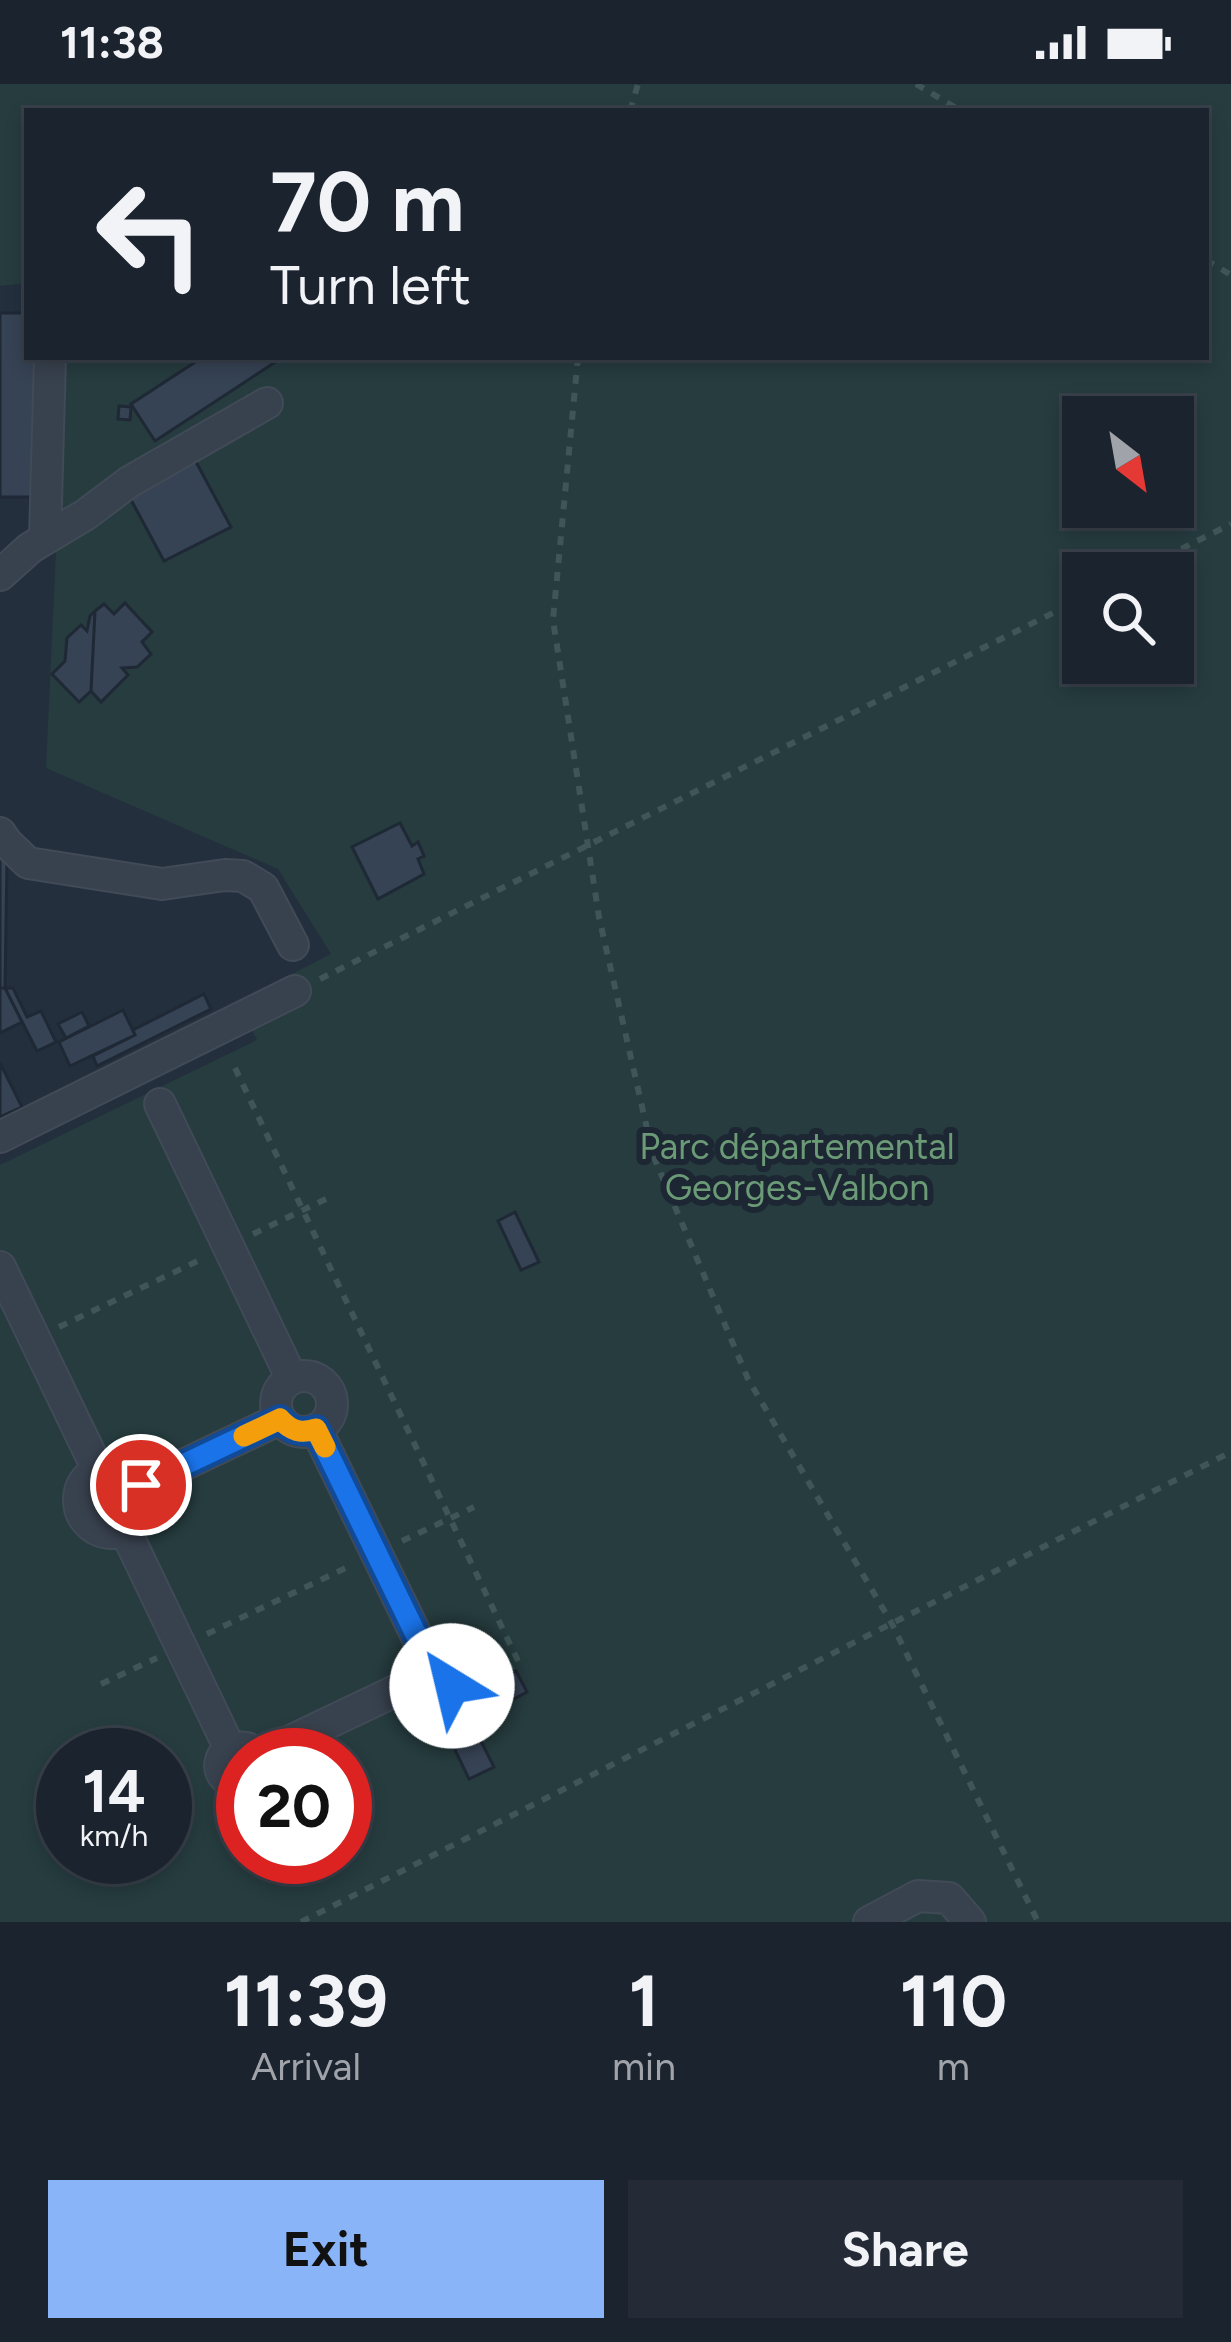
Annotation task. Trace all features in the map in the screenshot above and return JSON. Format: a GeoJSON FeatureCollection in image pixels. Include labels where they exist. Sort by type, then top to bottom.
{"type":"FeatureCollection","features":[{"type":"Feature","properties":{"kind":"lane"},"geometry":{"type":"LineString","coordinates":[[45,539],[50,360]]}},
{"type":"Feature","properties":{"kind":"lane"},"geometry":{"type":"LineString","coordinates":[[0,575],[30,548],[129,482],[268,403]]}},
{"type":"Feature","properties":{"kind":"lane"},"geometry":{"type":"LineString","coordinates":[[0,833],[28,862],[161,884],[243,877],[263,889],[292,945]]}},
{"type":"Feature","properties":{"kind":"lane"},"geometry":{"type":"LineString","coordinates":[[0,1137],[295,991]]}},
{"type":"Feature","properties":{"kind":"lane"},"geometry":{"type":"LineString","coordinates":[[160,1104],[292,1379]]}},
{"type":"Feature","properties":{"kind":"lane"},"geometry":{"type":"LineString","coordinates":[[0,1267],[98,1470]]}},
{"type":"Feature","properties":{"kind":"lane"},"geometry":{"type":"LineString","coordinates":[[311,1377],[327,1388],[330,1415],[316,1429],[292,1430],[280,1419],[279,1392],[292,1379],[311,1377]]}},
{"type":"Feature","properties":{"kind":"lane"},"geometry":{"type":"LineString","coordinates":[[141,1485],[280,1419]]}},
{"type":"Feature","properties":{"kind":"lane"},"geometry":{"type":"LineString","coordinates":[[316,1429],[424,1651]]}},
{"type":"Feature","properties":{"kind":"lane"},"geometry":{"type":"LineString","coordinates":[[118,1467],[136,1476],[141,1485],[145,1506],[135,1524],[125,1530],[103,1532],[84,1518],[79,1497],[88,1476],[98,1470],[118,1467]]}},
{"type":"Feature","properties":{"kind":"lane"},"geometry":{"type":"LineString","coordinates":[[125,1530],[181,1646],[233,1728]]}},
{"type":"Feature","properties":{"kind":"lane"},"geometry":{"type":"LineString","coordinates":[[440,1649],[453,1657],[456,1679],[447,1691],[432,1695],[414,1682],[412,1668],[418,1655],[440,1649]]}},
{"type":"Feature","properties":{"kind":"lane"},"geometry":{"type":"LineString","coordinates":[[307,1728],[414,1682]]}},
{"type":"Feature","properties":{"kind":"lane"},"geometry":{"type":"LineString","coordinates":[[869,1922],[918,1896],[949,1898],[970,1922]]}},
{"type":"Feature","properties":{"kind":"path"},"geometry":{"type":"LineString","coordinates":[[916,84],[956,108]]}},
{"type":"Feature","properties":{"kind":"path"},"geometry":{"type":"LineString","coordinates":[[578,360],[554,620],[599,917],[653,1155],[748,1379],[892,1624],[1038,1922]]}},
{"type":"Feature","properties":{"kind":"path"},"geometry":{"type":"LineString","coordinates":[[1175,552],[1231,524]]}},
{"type":"Feature","properties":{"kind":"path"},"geometry":{"type":"LineString","coordinates":[[295,991],[1062,608]]}},
{"type":"Feature","properties":{"kind":"path"},"geometry":{"type":"LineString","coordinates":[[236,1068],[519,1663],[473,1686],[456,1679]]}},
{"type":"Feature","properties":{"kind":"path"},"geometry":{"type":"LineString","coordinates":[[34,1339],[326,1199]]}},
{"type":"Feature","properties":{"kind":"path"},"geometry":{"type":"LineString","coordinates":[[301,1922],[1231,1453]]}},
{"type":"Feature","properties":{"kind":"path"},"geometry":{"type":"LineString","coordinates":[[101,1684],[474,1507]]}},
{"type":"Feature","properties":{"kind":"green space","name":"Parc départemental Georges-Valbon"},"geometry":{"type":"Polygon","coordinates":[[[0,84],[1231,84],[1231,1922],[0,1922],[0,1165],[257,1040],[239,1001],[331,954],[278,869],[46,768],[65,360],[1209,360],[1209,108],[24,108],[24,283],[0,286],[0,84]]]}},
{"type":"Feature","properties":{"kind":"building"},"geometry":{"type":"Polygon","coordinates":[[[0,313],[24,313],[24,360],[40,360],[37,497],[0,497],[0,313]]]}},
{"type":"Feature","properties":{"kind":"building"},"geometry":{"type":"Polygon","coordinates":[[[198,360],[278,360],[155,441],[131,404],[198,360]]]}},
{"type":"Feature","properties":{"kind":"building"},"geometry":{"type":"Polygon","coordinates":[[[119,406],[131,407],[130,420],[118,419],[119,406]]]}},
{"type":"Feature","properties":{"kind":"building"},"geometry":{"type":"Polygon","coordinates":[[[195,460],[231,527],[164,561],[129,496],[195,460]]]}},
{"type":"Feature","properties":{"kind":"building"},"geometry":{"type":"Polygon","coordinates":[[[125,603],[152,632],[142,642],[151,654],[137,667],[122,668],[128,675],[101,702],[91,691],[95,611],[104,604],[114,614],[125,603]]]}},
{"type":"Feature","properties":{"kind":"building"},"geometry":{"type":"Polygon","coordinates":[[[95,611],[91,691],[79,702],[52,674],[65,661],[67,638],[81,625],[87,631],[95,611]]]}},
{"type":"Feature","properties":{"kind":"building"},"geometry":{"type":"Polygon","coordinates":[[[400,823],[412,846],[418,842],[424,874],[378,899],[352,847],[400,823]]]}},
{"type":"Feature","properties":{"kind":"building"},"geometry":{"type":"Polygon","coordinates":[[[0,858],[7,858],[5,988],[0,988],[0,858]]]}},
{"type":"Feature","properties":{"kind":"building"},"geometry":{"type":"Polygon","coordinates":[[[0,988],[5,988],[22,1022],[0,1033],[0,988]]]}},
{"type":"Feature","properties":{"kind":"building"},"geometry":{"type":"Polygon","coordinates":[[[5,988],[13,988],[27,1017],[41,1011],[56,1042],[37,1051],[5,988]]]}},
{"type":"Feature","properties":{"kind":"building"},"geometry":{"type":"Polygon","coordinates":[[[204,994],[211,1009],[97,1066],[93,1056],[204,994]]]}},
{"type":"Feature","properties":{"kind":"building"},"geometry":{"type":"Polygon","coordinates":[[[123,1010],[135,1035],[70,1066],[59,1042],[123,1010]]]}},
{"type":"Feature","properties":{"kind":"building"},"geometry":{"type":"Polygon","coordinates":[[[82,1012],[89,1026],[66,1038],[58,1024],[82,1012]]]}},
{"type":"Feature","properties":{"kind":"building"},"geometry":{"type":"Polygon","coordinates":[[[0,1063],[22,1107],[0,1117],[0,1063]]]}},
{"type":"Feature","properties":{"kind":"building"},"geometry":{"type":"Polygon","coordinates":[[[515,1212],[539,1262],[521,1270],[498,1221],[515,1212]]]}},
{"type":"Feature","properties":{"kind":"building"},"geometry":{"type":"Polygon","coordinates":[[[516,1671],[527,1692],[486,1713],[475,1692],[516,1671]]]}},
{"type":"Feature","properties":{"kind":"building"},"geometry":{"type":"Polygon","coordinates":[[[469,1717],[494,1767],[469,1779],[445,1729],[469,1717]]]}},
{"type":"Feature","properties":{"kind":"slow traffic"},"geometry":{"type":"LineString","coordinates":[[244,1436],[280,1419],[292,1430],[316,1429],[325,1447]]}},
{"type":"Feature","properties":{"kind":"route"},"geometry":{"type":"LineString","coordinates":[[141,1485],[280,1419],[292,1430],[316,1429],[424,1651],[440,1649],[453,1657],[458,1672],[452,1686]]}}]}
